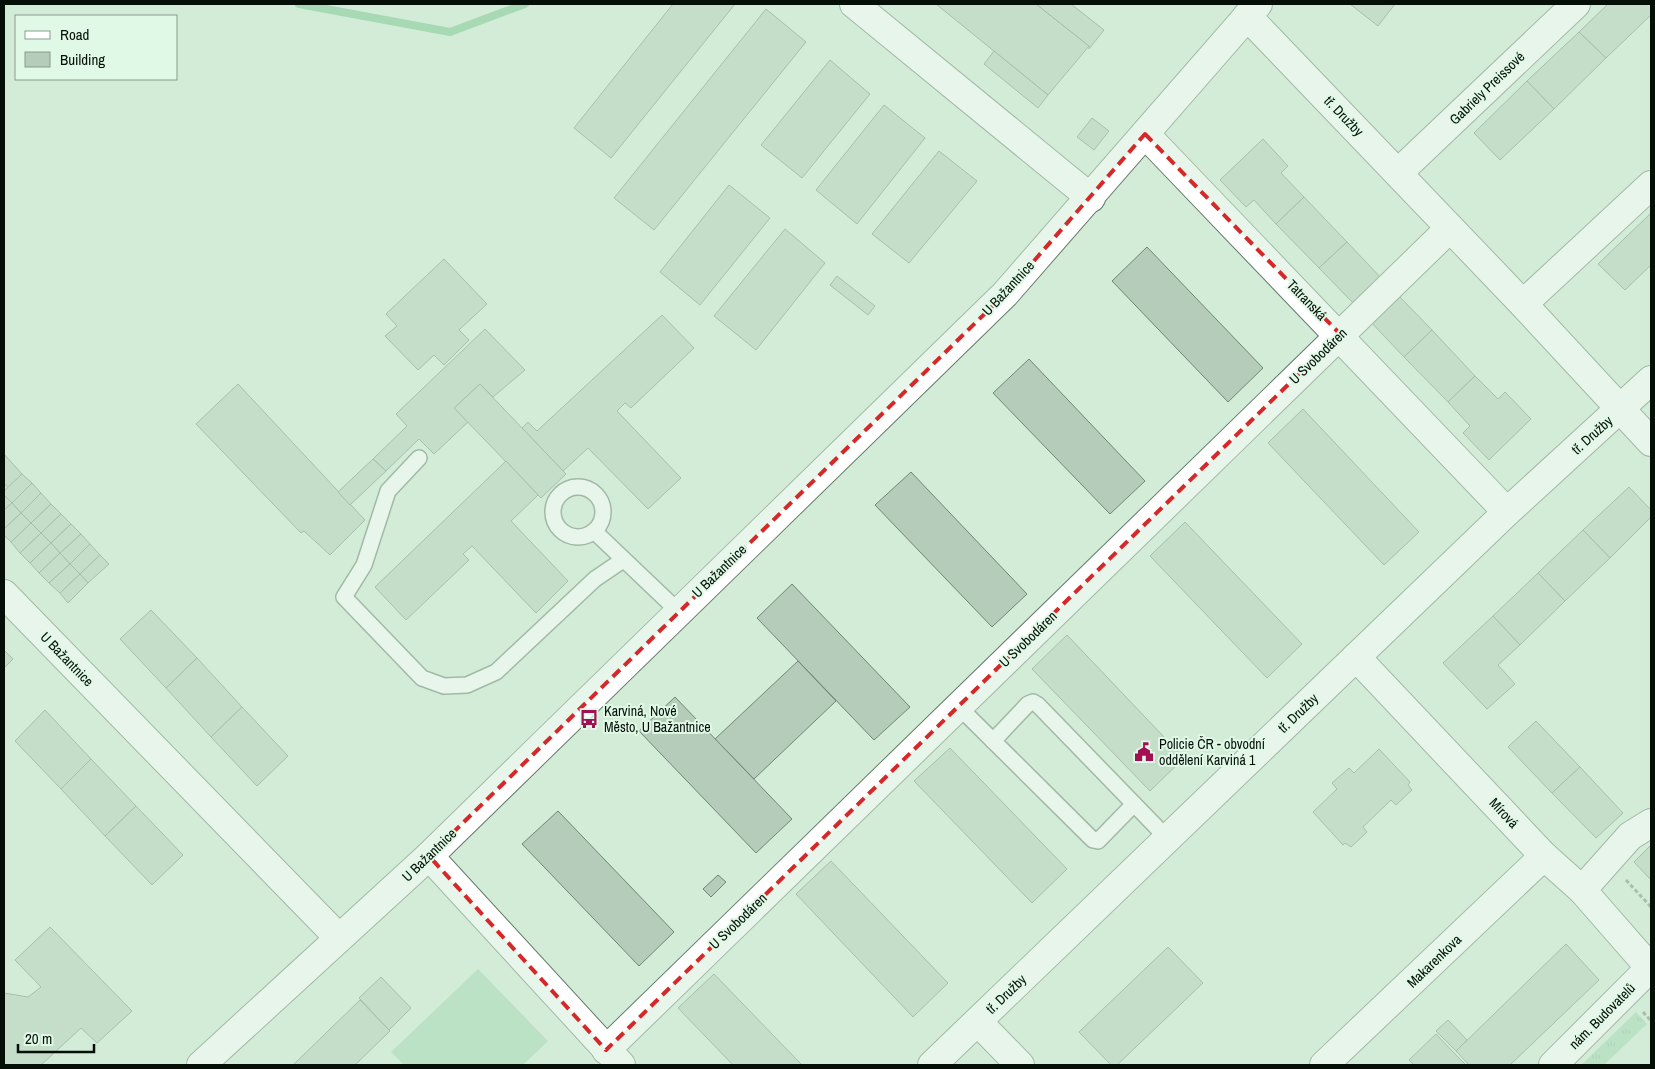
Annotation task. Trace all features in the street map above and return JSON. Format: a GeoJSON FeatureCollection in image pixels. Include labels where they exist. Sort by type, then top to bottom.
{"type":"FeatureCollection","features":[{"type":"Feature","properties":{"kind":"street"},"geometry":{"type":"LineString","coordinates":[[854,4],[1091,198]]}},
{"type":"Feature","properties":{"kind":"street","name":"Gabriely Preissové"},"geometry":{"type":"LineString","coordinates":[[1398,173],[1576,4]]}},
{"type":"Feature","properties":{"kind":"street","name":"U Bažantnice"},"geometry":{"type":"LineString","coordinates":[[201,1065],[429,856],[1005,294],[1091,198],[1252,10]]}},
{"type":"Feature","properties":{"kind":"street","name":"tř. Družby"},"geometry":{"type":"LineString","coordinates":[[1252,10],[1398,173],[1651,442]]}},
{"type":"Feature","properties":{"kind":"street","name":"Tatranská"},"geometry":{"type":"LineString","coordinates":[[1145,134],[1340,334],[1507,512]]}},
{"type":"Feature","properties":{"kind":"street"},"geometry":{"type":"LineString","coordinates":[[1523,304],[1651,185]]}},
{"type":"Feature","properties":{"kind":"street","name":"U Svobodáren"},"geometry":{"type":"LineString","coordinates":[[429,856],[614,1058],[958,706],[1450,228]]}},
{"type":"Feature","properties":{"kind":"street","name":"tř. Družby"},"geometry":{"type":"LineString","coordinates":[[932,1065],[1507,512],[1651,380]]}},
{"type":"Feature","properties":{"kind":"street","name":"U Bažantnice"},"geometry":{"type":"LineString","coordinates":[[4,594],[340,938]]}},
{"type":"Feature","properties":{"kind":"street","name":"Mírová"},"geometry":{"type":"LineString","coordinates":[[1356,657],[1544,856],[1582,890],[1651,968]]}},
{"type":"Feature","properties":{"kind":"street"},"geometry":{"type":"LineString","coordinates":[[1582,890],[1630,836],[1651,823]]}},
{"type":"Feature","properties":{"kind":"street","name":"Makarenkova"},"geometry":{"type":"LineString","coordinates":[[1324,1065],[1544,856]]}},
{"type":"Feature","properties":{"kind":"street","name":"nám. Budovatelů"},"geometry":{"type":"LineString","coordinates":[[1553,1065],[1651,968]]}},
{"type":"Feature","properties":{"kind":"street","name":"tř. Družby"},"geometry":{"type":"LineString","coordinates":[[978,1022],[1020,1065]]}},
{"type":"Feature","properties":{"kind":"lane"},"geometry":{"type":"LineString","coordinates":[[419,458],[388,491],[364,565],[344,597],[422,678],[444,686],[467,685],[496,672],[595,579],[623,560]]}},
{"type":"Feature","properties":{"kind":"lane"},"geometry":{"type":"LineString","coordinates":[[594,531],[678,611]]}},
{"type":"Feature","properties":{"kind":"lane"},"geometry":{"type":"LineString","coordinates":[[993,741],[1028,704],[1033,702],[1168,839]]}},
{"type":"Feature","properties":{"kind":"lane"},"geometry":{"type":"LineString","coordinates":[[958,706],[1093,840],[1098,841],[1134,804]]}},
{"type":"Feature","properties":{"kind":"path"},"geometry":{"type":"LineString","coordinates":[[1608,861],[1651,907]]}},
{"type":"Feature","properties":{"kind":"highlighted area"},"geometry":{"type":"Polygon","coordinates":[[[1145,134],[1340,334],[606,1050],[429,856],[1005,294],[1145,134]]]}},
{"type":"Feature","properties":{"kind":"green space"},"geometry":{"type":"Polygon","coordinates":[[[478,969],[548,1041],[523,1065],[404,1065],[391,1052],[478,969]]]}},
{"type":"Feature","properties":{"kind":"green space"},"geometry":{"type":"Polygon","coordinates":[[[1636,1012],[1647,1024],[1604,1065],[1581,1065],[1636,1012]]]}},
{"type":"Feature","properties":{"kind":"building"},"geometry":{"type":"Polygon","coordinates":[[[673,4],[735,4],[611,158],[574,128],[673,4]]]}},
{"type":"Feature","properties":{"kind":"building"},"geometry":{"type":"Polygon","coordinates":[[[936,4],[1036,4],[1089,46],[1048,95],[936,4]]]}},
{"type":"Feature","properties":{"kind":"building"},"geometry":{"type":"Polygon","coordinates":[[[1036,4],[1071,4],[1104,30],[1089,49],[1089,46],[1036,4]]]}},
{"type":"Feature","properties":{"kind":"building"},"geometry":{"type":"Polygon","coordinates":[[[1350,4],[1395,4],[1378,26],[1350,4]]]}},
{"type":"Feature","properties":{"kind":"building"},"geometry":{"type":"Polygon","coordinates":[[[1608,4],[1651,4],[1651,15],[1606,58],[1579,32],[1608,4]]]}},
{"type":"Feature","properties":{"kind":"building"},"geometry":{"type":"Polygon","coordinates":[[[766,9],[806,42],[654,230],[614,198],[766,9]]]}},
{"type":"Feature","properties":{"kind":"building"},"geometry":{"type":"Polygon","coordinates":[[[1579,32],[1606,58],[1554,109],[1527,81],[1579,32]]]}},
{"type":"Feature","properties":{"kind":"building"},"geometry":{"type":"Polygon","coordinates":[[[994,51],[1048,95],[1038,108],[984,64],[994,51]]]}},
{"type":"Feature","properties":{"kind":"building"},"geometry":{"type":"Polygon","coordinates":[[[830,60],[870,94],[802,178],[761,145],[830,60]]]}},
{"type":"Feature","properties":{"kind":"building"},"geometry":{"type":"Polygon","coordinates":[[[1527,81],[1554,109],[1500,160],[1474,133],[1527,81]]]}},
{"type":"Feature","properties":{"kind":"building"},"geometry":{"type":"Polygon","coordinates":[[[884,105],[925,138],[857,224],[816,190],[884,105]]]}},
{"type":"Feature","properties":{"kind":"building"},"geometry":{"type":"Polygon","coordinates":[[[1092,118],[1109,131],[1094,150],[1077,137],[1092,118]]]}},
{"type":"Feature","properties":{"kind":"building"},"geometry":{"type":"Polygon","coordinates":[[[1263,139],[1288,166],[1281,173],[1304,197],[1276,224],[1254,200],[1246,207],[1220,180],[1263,139]]]}},
{"type":"Feature","properties":{"kind":"building"},"geometry":{"type":"Polygon","coordinates":[[[939,151],[977,181],[909,263],[872,234],[939,151]]]}},
{"type":"Feature","properties":{"kind":"building"},"geometry":{"type":"Polygon","coordinates":[[[729,185],[770,218],[700,305],[660,272],[729,185]]]}},
{"type":"Feature","properties":{"kind":"building"},"geometry":{"type":"Polygon","coordinates":[[[1304,197],[1347,242],[1319,268],[1276,224],[1304,197]]]}},
{"type":"Feature","properties":{"kind":"building"},"geometry":{"type":"Polygon","coordinates":[[[1651,213],[1651,265],[1625,290],[1598,264],[1651,213]]]}},
{"type":"Feature","properties":{"kind":"building"},"geometry":{"type":"Polygon","coordinates":[[[785,229],[825,263],[756,350],[714,316],[785,229]]]}},
{"type":"Feature","properties":{"kind":"building"},"geometry":{"type":"Polygon","coordinates":[[[1347,242],[1383,280],[1356,306],[1319,268],[1347,242]]]}},
{"type":"Feature","properties":{"kind":"building"},"geometry":{"type":"Polygon","coordinates":[[[1147,247],[1263,368],[1228,402],[1112,281],[1147,247]]]}},
{"type":"Feature","properties":{"kind":"building"},"geometry":{"type":"Polygon","coordinates":[[[444,259],[487,304],[459,330],[469,340],[444,365],[434,355],[418,370],[385,336],[397,326],[386,314],[444,259]]]}},
{"type":"Feature","properties":{"kind":"building"},"geometry":{"type":"Polygon","coordinates":[[[837,276],[875,306],[868,315],[830,285],[837,276]]]}},
{"type":"Feature","properties":{"kind":"building"},"geometry":{"type":"Polygon","coordinates":[[[1395,292],[1432,330],[1404,357],[1368,319],[1395,292]]]}},
{"type":"Feature","properties":{"kind":"building"},"geometry":{"type":"Polygon","coordinates":[[[662,315],[694,348],[631,408],[625,403],[617,411],[681,478],[648,509],[588,448],[563,471],[522,428],[528,422],[537,431],[662,315]]]}},
{"type":"Feature","properties":{"kind":"building"},"geometry":{"type":"Polygon","coordinates":[[[485,329],[525,370],[493,397],[480,384],[454,408],[468,422],[434,454],[419,439],[386,471],[373,459],[407,426],[396,414],[485,329]]]}},
{"type":"Feature","properties":{"kind":"building"},"geometry":{"type":"Polygon","coordinates":[[[1432,330],[1475,376],[1448,402],[1404,357],[1432,330]]]}},
{"type":"Feature","properties":{"kind":"building"},"geometry":{"type":"Polygon","coordinates":[[[1029,359],[1145,481],[1110,514],[993,393],[1029,359]]]}},
{"type":"Feature","properties":{"kind":"building"},"geometry":{"type":"Polygon","coordinates":[[[1475,376],[1498,399],[1505,392],[1531,419],[1489,460],[1463,433],[1470,426],[1448,402],[1475,376]]]}},
{"type":"Feature","properties":{"kind":"building"},"geometry":{"type":"Polygon","coordinates":[[[238,384],[365,520],[330,555],[304,531],[301,533],[196,424],[238,384]]]}},
{"type":"Feature","properties":{"kind":"building"},"geometry":{"type":"Polygon","coordinates":[[[480,384],[566,474],[541,498],[454,408],[480,384]]]}},
{"type":"Feature","properties":{"kind":"building"},"geometry":{"type":"Polygon","coordinates":[[[1303,409],[1419,532],[1384,565],[1268,443],[1303,409]]]}},
{"type":"Feature","properties":{"kind":"building"},"geometry":{"type":"Polygon","coordinates":[[[4,454],[22,474],[8,488],[4,483],[4,454]]]}},
{"type":"Feature","properties":{"kind":"building"},"geometry":{"type":"Polygon","coordinates":[[[373,459],[386,471],[350,505],[338,492],[373,459]]]}},
{"type":"Feature","properties":{"kind":"building"},"geometry":{"type":"Polygon","coordinates":[[[506,461],[538,495],[511,521],[568,581],[536,613],[472,546],[463,554],[469,560],[406,620],[375,587],[506,461]]]}},
{"type":"Feature","properties":{"kind":"building"},"geometry":{"type":"Polygon","coordinates":[[[911,472],[1027,594],[992,627],[875,505],[911,472]]]}},
{"type":"Feature","properties":{"kind":"building"},"geometry":{"type":"Polygon","coordinates":[[[22,474],[32,483],[12,503],[4,495],[4,491],[22,474]]]}},
{"type":"Feature","properties":{"kind":"building"},"geometry":{"type":"Polygon","coordinates":[[[32,483],[41,493],[21,513],[12,503],[32,483]]]}},
{"type":"Feature","properties":{"kind":"building"},"geometry":{"type":"Polygon","coordinates":[[[1629,487],[1651,510],[1651,517],[1610,558],[1583,530],[1629,487]]]}},
{"type":"Feature","properties":{"kind":"building"},"geometry":{"type":"Polygon","coordinates":[[[41,493],[51,504],[31,523],[21,513],[41,493]]]}},
{"type":"Feature","properties":{"kind":"building"},"geometry":{"type":"Polygon","coordinates":[[[4,495],[12,503],[4,510],[4,495]]]}},
{"type":"Feature","properties":{"kind":"building"},"geometry":{"type":"Polygon","coordinates":[[[12,503],[21,513],[4,529],[4,510],[12,503]]]}},
{"type":"Feature","properties":{"kind":"building"},"geometry":{"type":"Polygon","coordinates":[[[51,504],[61,514],[41,533],[31,523],[51,504]]]}},
{"type":"Feature","properties":{"kind":"building"},"geometry":{"type":"Polygon","coordinates":[[[21,513],[31,523],[11,542],[4,535],[4,529],[21,513]]]}},
{"type":"Feature","properties":{"kind":"building"},"geometry":{"type":"Polygon","coordinates":[[[61,514],[71,524],[51,543],[41,533],[61,514]]]}},
{"type":"Feature","properties":{"kind":"building"},"geometry":{"type":"Polygon","coordinates":[[[1185,522],[1302,644],[1267,678],[1150,556],[1185,522]]]}},
{"type":"Feature","properties":{"kind":"building"},"geometry":{"type":"Polygon","coordinates":[[[31,523],[41,533],[20,553],[11,542],[31,523]]]}},
{"type":"Feature","properties":{"kind":"building"},"geometry":{"type":"Polygon","coordinates":[[[71,524],[81,534],[60,553],[51,543],[71,524]]]}},
{"type":"Feature","properties":{"kind":"building"},"geometry":{"type":"Polygon","coordinates":[[[1583,530],[1610,558],[1565,601],[1538,573],[1583,530]]]}},
{"type":"Feature","properties":{"kind":"building"},"geometry":{"type":"Polygon","coordinates":[[[41,533],[51,543],[30,563],[20,553],[41,533]]]}},
{"type":"Feature","properties":{"kind":"building"},"geometry":{"type":"Polygon","coordinates":[[[81,534],[90,544],[70,564],[60,553],[81,534]]]}},
{"type":"Feature","properties":{"kind":"building"},"geometry":{"type":"Polygon","coordinates":[[[51,543],[60,553],[39,573],[30,563],[51,543]]]}},
{"type":"Feature","properties":{"kind":"building"},"geometry":{"type":"Polygon","coordinates":[[[90,544],[100,555],[80,574],[70,564],[90,544]]]}},
{"type":"Feature","properties":{"kind":"building"},"geometry":{"type":"Polygon","coordinates":[[[60,553],[70,564],[49,583],[39,573],[60,553]]]}},
{"type":"Feature","properties":{"kind":"building"},"geometry":{"type":"Polygon","coordinates":[[[100,555],[109,564],[88,583],[80,574],[100,555]]]}},
{"type":"Feature","properties":{"kind":"building"},"geometry":{"type":"Polygon","coordinates":[[[70,564],[80,574],[60,593],[49,583],[70,564]]]}},
{"type":"Feature","properties":{"kind":"building"},"geometry":{"type":"Polygon","coordinates":[[[1538,573],[1565,601],[1520,645],[1493,616],[1538,573]]]}},
{"type":"Feature","properties":{"kind":"building"},"geometry":{"type":"Polygon","coordinates":[[[80,574],[88,583],[68,603],[60,593],[80,574]]]}},
{"type":"Feature","properties":{"kind":"building"},"geometry":{"type":"Polygon","coordinates":[[[792,584],[910,707],[874,740],[757,618],[792,584]]]}},
{"type":"Feature","properties":{"kind":"building"},"geometry":{"type":"Polygon","coordinates":[[[151,610],[197,658],[166,688],[120,639],[151,610]]]}},
{"type":"Feature","properties":{"kind":"building"},"geometry":{"type":"Polygon","coordinates":[[[1493,616],[1520,645],[1498,665],[1515,684],[1487,709],[1443,663],[1493,616]]]}},
{"type":"Feature","properties":{"kind":"building"},"geometry":{"type":"Polygon","coordinates":[[[1067,635],[1184,758],[1150,791],[1032,669],[1067,635]]]}},
{"type":"Feature","properties":{"kind":"building"},"geometry":{"type":"Polygon","coordinates":[[[4,650],[13,659],[4,668],[4,650]]]}},
{"type":"Feature","properties":{"kind":"building"},"geometry":{"type":"Polygon","coordinates":[[[197,658],[242,707],[211,737],[166,688],[197,658]]]}},
{"type":"Feature","properties":{"kind":"building"},"geometry":{"type":"Polygon","coordinates":[[[798,661],[836,701],[754,779],[715,739],[798,661]]]}},
{"type":"Feature","properties":{"kind":"building"},"geometry":{"type":"Polygon","coordinates":[[[675,697],[792,819],[756,853],[639,731],[675,697]]]}},
{"type":"Feature","properties":{"kind":"building"},"geometry":{"type":"Polygon","coordinates":[[[242,707],[288,756],[257,786],[211,737],[242,707]]]}},
{"type":"Feature","properties":{"kind":"building"},"geometry":{"type":"Polygon","coordinates":[[[45,710],[91,759],[61,789],[15,741],[45,710]]]}},
{"type":"Feature","properties":{"kind":"building"},"geometry":{"type":"Polygon","coordinates":[[[1536,721],[1580,767],[1552,793],[1508,747],[1536,721]]]}},
{"type":"Feature","properties":{"kind":"building"},"geometry":{"type":"Polygon","coordinates":[[[950,748],[1067,869],[1032,903],[914,781],[950,748]]]}},
{"type":"Feature","properties":{"kind":"building"},"geometry":{"type":"Polygon","coordinates":[[[1379,749],[1410,782],[1408,785],[1412,790],[1396,805],[1391,800],[1363,827],[1367,832],[1351,847],[1345,843],[1343,845],[1313,812],[1337,789],[1332,783],[1349,768],[1354,773],[1379,749]]]}},
{"type":"Feature","properties":{"kind":"building"},"geometry":{"type":"Polygon","coordinates":[[[91,759],[136,806],[105,836],[61,789],[91,759]]]}},
{"type":"Feature","properties":{"kind":"building"},"geometry":{"type":"Polygon","coordinates":[[[1580,767],[1623,813],[1596,838],[1552,793],[1580,767]]]}},
{"type":"Feature","properties":{"kind":"building"},"geometry":{"type":"Polygon","coordinates":[[[136,806],[183,855],[152,885],[105,836],[136,806]]]}},
{"type":"Feature","properties":{"kind":"building"},"geometry":{"type":"Polygon","coordinates":[[[558,811],[674,932],[639,966],[522,844],[558,811]]]}},
{"type":"Feature","properties":{"kind":"building"},"geometry":{"type":"Polygon","coordinates":[[[1651,845],[1651,880],[1634,862],[1651,845]]]}},
{"type":"Feature","properties":{"kind":"building"},"geometry":{"type":"Polygon","coordinates":[[[831,861],[948,983],[913,1017],[796,894],[831,861]]]}},
{"type":"Feature","properties":{"kind":"building"},"geometry":{"type":"Polygon","coordinates":[[[718,875],[726,882],[711,897],[703,889],[718,875]]]}},
{"type":"Feature","properties":{"kind":"building"},"geometry":{"type":"Polygon","coordinates":[[[50,927],[132,1011],[97,1043],[81,1028],[41,1065],[4,1065],[4,993],[28,997],[41,987],[15,960],[50,927]]]}},
{"type":"Feature","properties":{"kind":"building"},"geometry":{"type":"Polygon","coordinates":[[[1566,944],[1599,980],[1510,1065],[1469,1065],[1456,1051],[1566,944]]]}},
{"type":"Feature","properties":{"kind":"building"},"geometry":{"type":"Polygon","coordinates":[[[1168,947],[1203,983],[1117,1065],[1111,1065],[1079,1032],[1168,947]]]}},
{"type":"Feature","properties":{"kind":"building"},"geometry":{"type":"Polygon","coordinates":[[[714,974],[802,1065],[733,1065],[678,1008],[714,974]]]}},
{"type":"Feature","properties":{"kind":"building"},"geometry":{"type":"Polygon","coordinates":[[[381,977],[411,1008],[389,1030],[359,998],[381,977]]]}},
{"type":"Feature","properties":{"kind":"building"},"geometry":{"type":"Polygon","coordinates":[[[360,1000],[390,1031],[355,1065],[293,1065],[360,1000]]]}},
{"type":"Feature","properties":{"kind":"building"},"geometry":{"type":"Polygon","coordinates":[[[1448,1020],[1467,1040],[1456,1051],[1436,1031],[1448,1020]]]}},
{"type":"Feature","properties":{"kind":"building"},"geometry":{"type":"Polygon","coordinates":[[[1436,1034],[1466,1065],[1414,1065],[1409,1060],[1436,1034]]]}},
{"type":"Feature","properties":{"kind":"waterway"},"geometry":{"type":"LineString","coordinates":[[299,4],[450,32],[525,4]]}},
{"type":"Feature","properties":{"kind":"place","name":"Karviná, Nové Město, U Bažantnice"},"geometry":{"type":"Point","coordinates":[589,719]}},
{"type":"Feature","properties":{"kind":"place","name":"Policie ČR - obvodní oddělení Karviná 1"},"geometry":{"type":"Point","coordinates":[1144,752]}}]}
